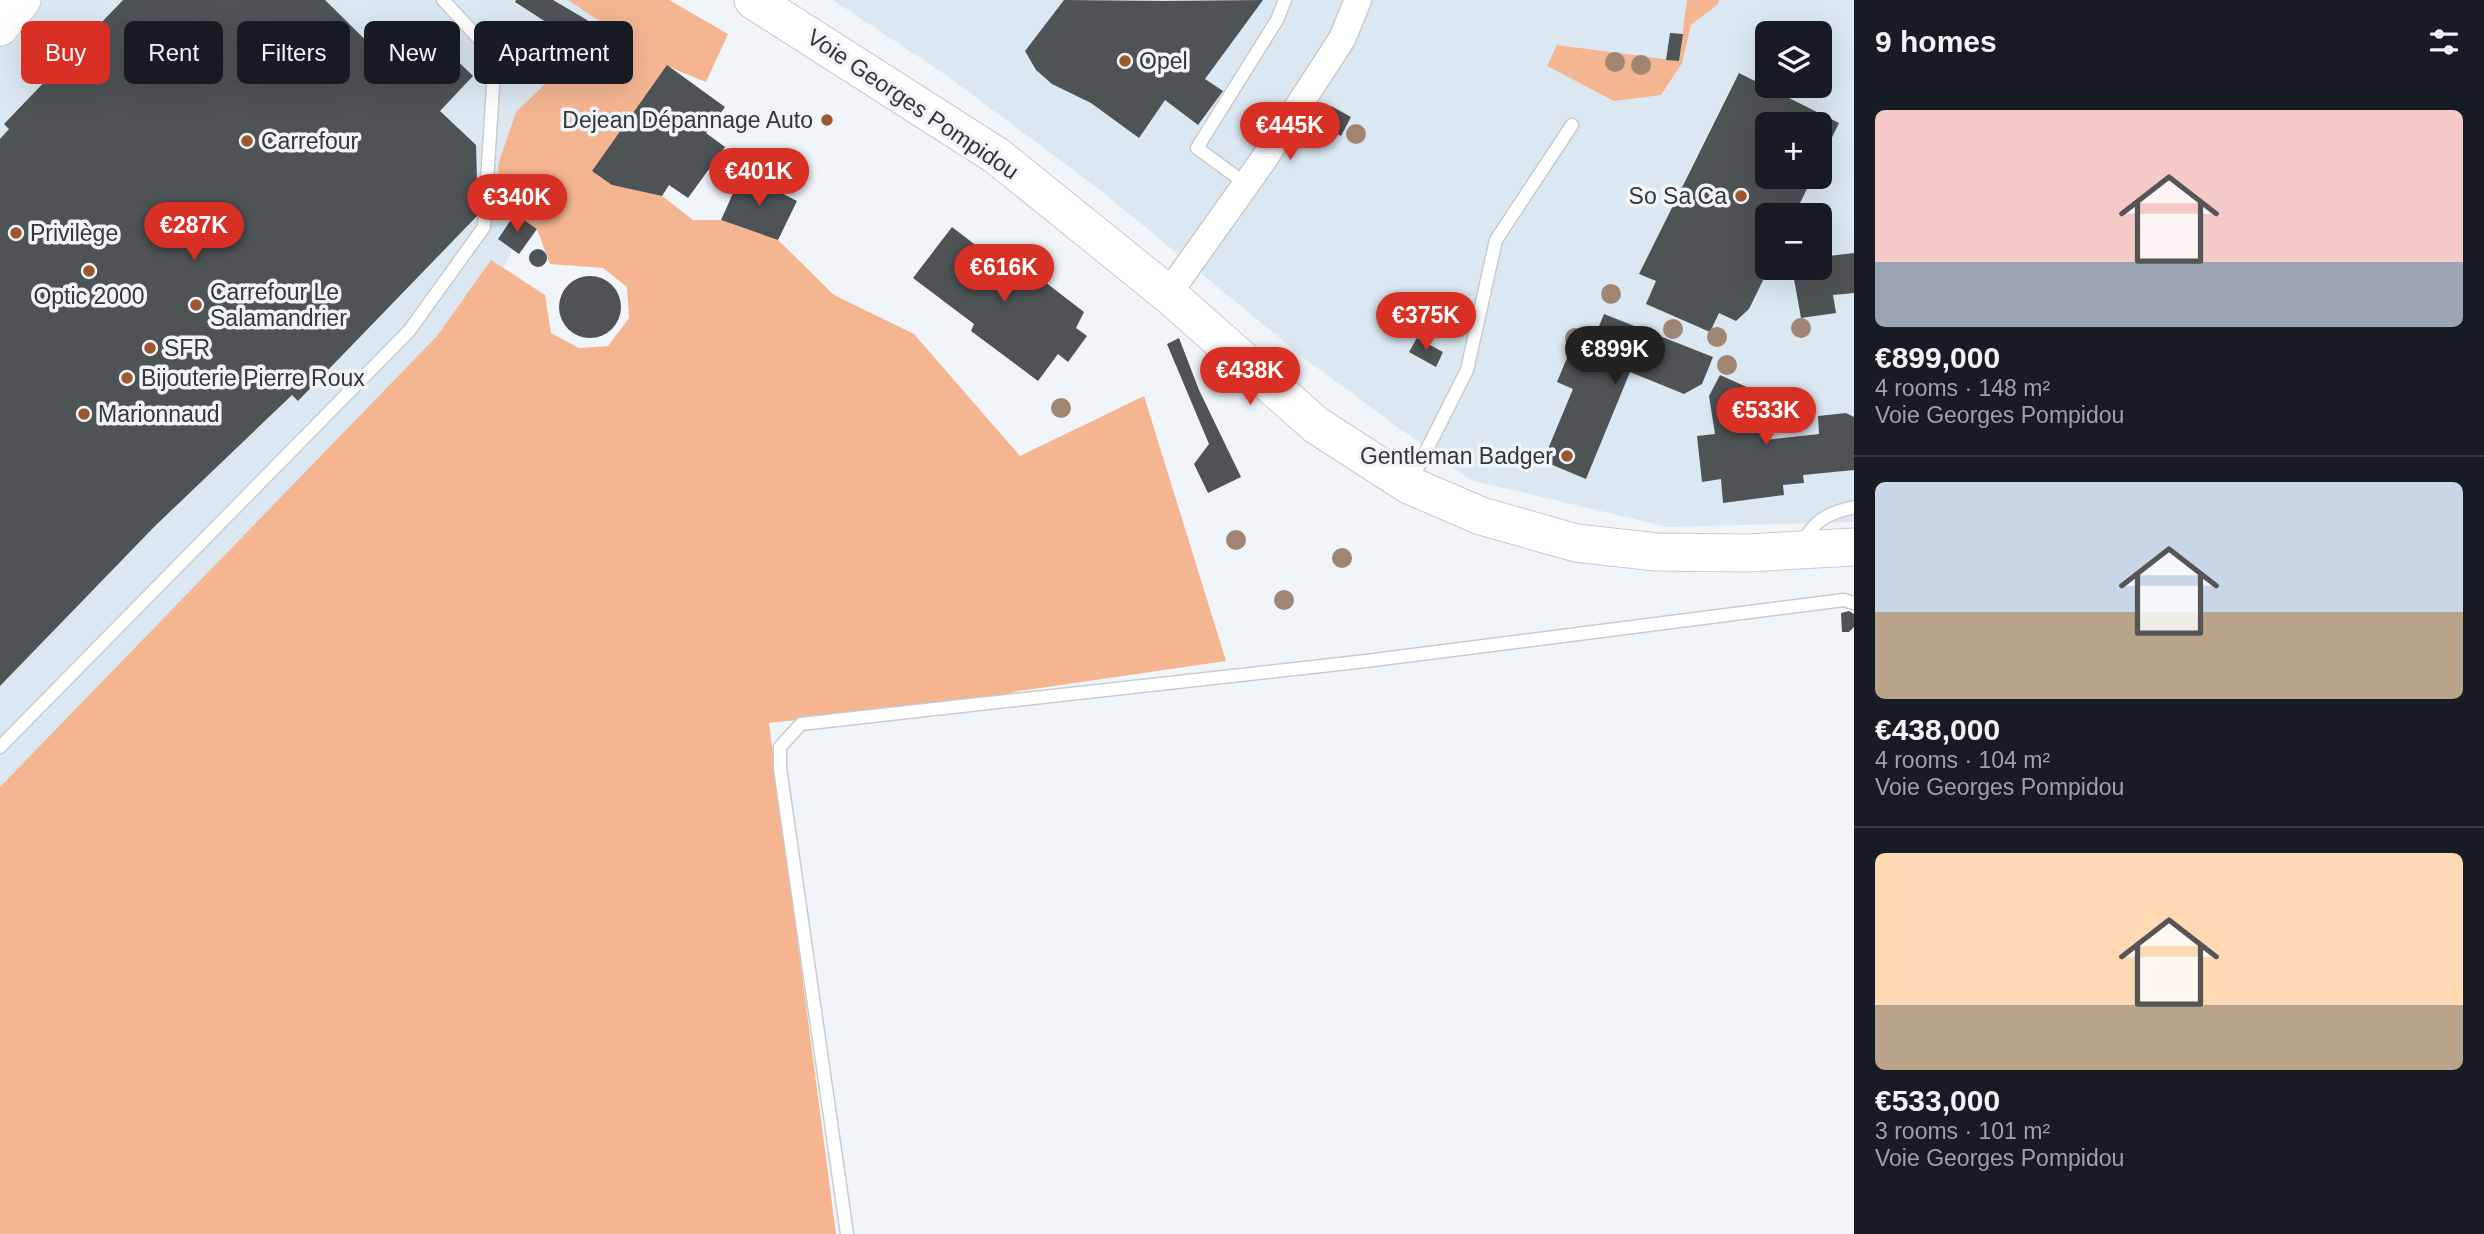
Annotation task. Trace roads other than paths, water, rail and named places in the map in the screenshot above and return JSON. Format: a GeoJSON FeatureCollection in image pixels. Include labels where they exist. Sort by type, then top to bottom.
{"type":"FeatureCollection","features":[{"type":"Feature","properties":{"kind":"main road"},"geometry":{"type":"LineString","coordinates":[[0,27],[22,0]]}},
{"type":"Feature","properties":{"kind":"main road","name":"Voie Georges Pompidou"},"geometry":{"type":"LineString","coordinates":[[753,0],[998,156],[1168,294],[1316,425],[1409,485],[1481,516],[1576,544],[1656,552],[1851,550]]}},
{"type":"Feature","properties":{"kind":"street"},"geometry":{"type":"LineString","coordinates":[[1168,294],[1246,184],[1342,39],[1358,0]]}},
{"type":"Feature","properties":{"kind":"lane"},"geometry":{"type":"LineString","coordinates":[[0,747],[409,331],[484,227],[495,56],[443,0]]}},
{"type":"Feature","properties":{"kind":"lane"},"geometry":{"type":"LineString","coordinates":[[1246,184],[1197,148],[1276,20],[1284,0]]}},
{"type":"Feature","properties":{"kind":"lane"},"geometry":{"type":"LineString","coordinates":[[1409,485],[1467,370],[1496,240],[1572,125]]}},
{"type":"Feature","properties":{"kind":"lane"},"geometry":{"type":"LineString","coordinates":[[1798,551],[1811,525],[1854,507]]}},
{"type":"Feature","properties":{"kind":"lane"},"geometry":{"type":"LineString","coordinates":[[847,1234],[780,768],[780,747],[801,724],[1366,661],[1686,618],[1844,600],[1854,603]]}},
{"type":"Feature","properties":{"kind":"place","name":"Opel"},"geometry":{"type":"Point","coordinates":[1125,61]}},
{"type":"Feature","properties":{"kind":"place","name":"Dejean Dépannage Auto"},"geometry":{"type":"Point","coordinates":[827,120]}},
{"type":"Feature","properties":{"kind":"place","name":"Carrefour"},"geometry":{"type":"Point","coordinates":[247,141]}},
{"type":"Feature","properties":{"kind":"place","name":"So Sa Ca"},"geometry":{"type":"Point","coordinates":[1741,196]}},
{"type":"Feature","properties":{"kind":"place","name":"Privilège"},"geometry":{"type":"Point","coordinates":[16,233]}},
{"type":"Feature","properties":{"kind":"place","name":"Optic 2000"},"geometry":{"type":"Point","coordinates":[89,271]}},
{"type":"Feature","properties":{"kind":"place","name":"Carrefour Le Salamandrier"},"geometry":{"type":"Point","coordinates":[196,305]}},
{"type":"Feature","properties":{"kind":"place","name":"SFR"},"geometry":{"type":"Point","coordinates":[150,348]}},
{"type":"Feature","properties":{"kind":"place","name":"Bijouterie Pierre Roux"},"geometry":{"type":"Point","coordinates":[127,378]}},
{"type":"Feature","properties":{"kind":"place","name":"Marionnaud"},"geometry":{"type":"Point","coordinates":[84,414]}},
{"type":"Feature","properties":{"kind":"place","name":"Gentleman Badger"},"geometry":{"type":"Point","coordinates":[1567,456]}}]}
